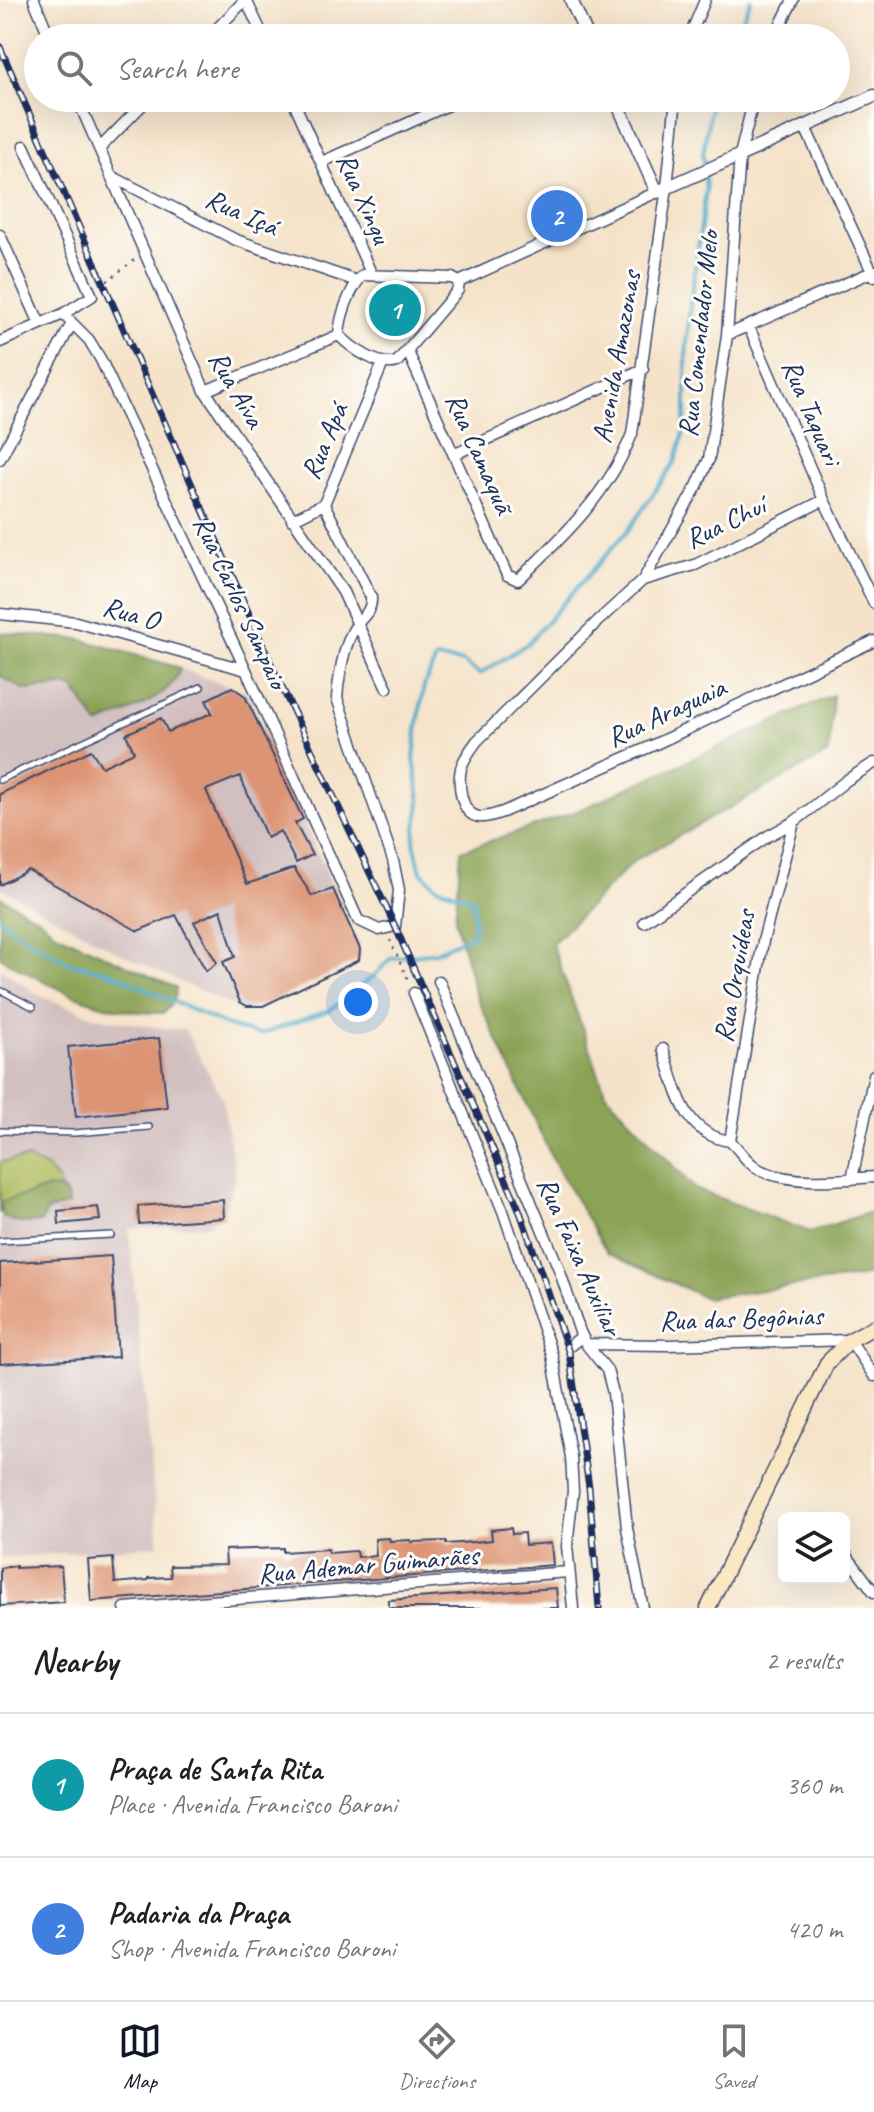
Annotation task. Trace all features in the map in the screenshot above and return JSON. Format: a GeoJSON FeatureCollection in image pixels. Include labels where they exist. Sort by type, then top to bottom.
{"type":"FeatureCollection","features":[{"type":"Feature","properties":{"kind":"main road"},"geometry":{"type":"LineString","coordinates":[[708,1608],[827,1363],[850,1340],[874,1327]]}},
{"type":"Feature","properties":{"kind":"street"},"geometry":{"type":"LineString","coordinates":[[34,0],[44,24]]}},
{"type":"Feature","properties":{"kind":"street"},"geometry":{"type":"LineString","coordinates":[[222,24],[246,0],[257,24]]}},
{"type":"Feature","properties":{"kind":"street"},"geometry":{"type":"LineString","coordinates":[[571,0],[582,24]]}},
{"type":"Feature","properties":{"kind":"street"},"geometry":{"type":"LineString","coordinates":[[695,24],[705,0]]}},
{"type":"Feature","properties":{"kind":"street"},"geometry":{"type":"LineString","coordinates":[[781,24],[793,0]]}},
{"type":"Feature","properties":{"kind":"street"},"geometry":{"type":"LineString","coordinates":[[850,107],[874,96]]}},
{"type":"Feature","properties":{"kind":"street","name":"Rua Aíva"},"geometry":{"type":"LineString","coordinates":[[83,112],[205,391],[343,592],[387,688]]}},
{"type":"Feature","properties":{"kind":"street"},"geometry":{"type":"LineString","coordinates":[[99,149],[135,112]]}},
{"type":"Feature","properties":{"kind":"street","name":"Rua Xingu"},"geometry":{"type":"LineString","coordinates":[[299,112],[371,273]]}},
{"type":"Feature","properties":{"kind":"street"},"geometry":{"type":"LineString","coordinates":[[322,162],[433,112]]}},
{"type":"Feature","properties":{"kind":"street"},"geometry":{"type":"LineString","coordinates":[[623,112],[668,187]]}},
{"type":"Feature","properties":{"kind":"street","name":"Avenida Amazonas"},"geometry":{"type":"LineString","coordinates":[[507,575],[518,580],[566,533],[622,461],[632,434],[668,187],[675,112]]}},
{"type":"Feature","properties":{"kind":"street","name":"Rua Comendador Melo"},"geometry":{"type":"LineString","coordinates":[[474,816],[462,798],[460,783],[461,767],[468,753],[600,619],[643,580],[709,459],[727,335],[735,156],[749,112]]}},
{"type":"Feature","properties":{"kind":"street"},"geometry":{"type":"LineString","coordinates":[[459,282],[838,112]]}},
{"type":"Feature","properties":{"kind":"street"},"geometry":{"type":"LineString","coordinates":[[727,335],[873,273],[805,127]]}},
{"type":"Feature","properties":{"kind":"street"},"geometry":{"type":"LineString","coordinates":[[0,342],[63,314],[92,296],[24,146]]}},
{"type":"Feature","properties":{"kind":"street","name":"Rua Içá"},"geometry":{"type":"LineString","coordinates":[[111,176],[236,240],[357,281]]}},
{"type":"Feature","properties":{"kind":"street"},"geometry":{"type":"LineString","coordinates":[[0,235],[40,324]]}},
{"type":"Feature","properties":{"kind":"street"},"geometry":{"type":"LineString","coordinates":[[339,335],[357,281],[363,275],[452,278],[459,282]]}},
{"type":"Feature","properties":{"kind":"street"},"geometry":{"type":"LineString","coordinates":[[339,335],[383,363],[397,362],[458,290],[459,282]]}},
{"type":"Feature","properties":{"kind":"street","name":"Rua Carlos Sampaio"},"geometry":{"type":"LineString","coordinates":[[63,314],[89,340],[101,360],[246,670],[358,920],[379,930],[384,928]]}},
{"type":"Feature","properties":{"kind":"street"},"geometry":{"type":"LineString","coordinates":[[0,459],[72,323]]}},
{"type":"Feature","properties":{"kind":"street","name":"Rua Taquari"},"geometry":{"type":"LineString","coordinates":[[749,327],[824,500],[874,603]]}},
{"type":"Feature","properties":{"kind":"street"},"geometry":{"type":"LineString","coordinates":[[205,391],[339,335]]}},
{"type":"Feature","properties":{"kind":"street","name":"Rua Camaquã"},"geometry":{"type":"LineString","coordinates":[[408,352],[507,575]]}},
{"type":"Feature","properties":{"kind":"street","name":"Rua Apá"},"geometry":{"type":"LineString","coordinates":[[292,520],[324,504],[383,363]]}},
{"type":"Feature","properties":{"kind":"street"},"geometry":{"type":"LineString","coordinates":[[455,454],[643,369]]}},
{"type":"Feature","properties":{"kind":"street","name":"Rua Chuí"},"geometry":{"type":"LineString","coordinates":[[643,580],[695,565],[824,500]]}},
{"type":"Feature","properties":{"kind":"street"},"geometry":{"type":"LineString","coordinates":[[324,504],[371,597],[370,608],[356,625],[338,681],[338,705],[380,814],[393,860],[399,890],[395,926],[384,928]]}},
{"type":"Feature","properties":{"kind":"street","name":"Rua O"},"geometry":{"type":"LineString","coordinates":[[0,614],[76,622],[246,670]]}},
{"type":"Feature","properties":{"kind":"street","name":"Rua Araguaia"},"geometry":{"type":"LineString","coordinates":[[474,816],[482,818],[503,812],[874,641]]}},
{"type":"Feature","properties":{"kind":"street","name":"Rua Orquídeas"},"geometry":{"type":"LineString","coordinates":[[644,922],[768,836],[794,822],[874,763]]}},
{"type":"Feature","properties":{"kind":"street","name":"Rua Orquídeas"},"geometry":{"type":"LineString","coordinates":[[730,1141],[763,941],[794,822]]}},
{"type":"Feature","properties":{"kind":"street","name":"Rua Faixa Auxiliar"},"geometry":{"type":"LineString","coordinates":[[439,981],[559,1269],[584,1340],[607,1370],[613,1393],[627,1528],[643,1608]]}},
{"type":"Feature","properties":{"kind":"street"},"geometry":{"type":"LineString","coordinates":[[414,993],[503,1211],[552,1355],[571,1457],[573,1491],[568,1525],[568,1572],[573,1608]]}},
{"type":"Feature","properties":{"kind":"street"},"geometry":{"type":"LineString","coordinates":[[663,1049],[694,1124],[708,1135],[730,1141],[761,1171],[803,1179],[874,1177]]}},
{"type":"Feature","properties":{"kind":"street"},"geometry":{"type":"LineString","coordinates":[[852,1179],[874,1075]]}},
{"type":"Feature","properties":{"kind":"street"},"geometry":{"type":"LineString","coordinates":[[570,1346],[584,1340]]}},
{"type":"Feature","properties":{"kind":"street","name":"Rua das Begônias"},"geometry":{"type":"LineString","coordinates":[[584,1340],[667,1345],[850,1340]]}},
{"type":"Feature","properties":{"kind":"street"},"geometry":{"type":"LineString","coordinates":[[850,1340],[874,1376]]}},
{"type":"Feature","properties":{"kind":"street"},"geometry":{"type":"LineString","coordinates":[[850,1560],[874,1592]]}},
{"type":"Feature","properties":{"kind":"street","name":"Rua Ademar Guimarães"},"geometry":{"type":"LineString","coordinates":[[125,1608],[568,1572]]}},
{"type":"Feature","properties":{"kind":"lane"},"geometry":{"type":"LineString","coordinates":[[0,780],[201,687]]}},
{"type":"Feature","properties":{"kind":"lane"},"geometry":{"type":"LineString","coordinates":[[0,990],[33,1007]]}},
{"type":"Feature","properties":{"kind":"lane"},"geometry":{"type":"LineString","coordinates":[[0,1131],[74,1133],[149,1127]]}},
{"type":"Feature","properties":{"kind":"lane"},"geometry":{"type":"LineString","coordinates":[[0,1241],[111,1235]]}},
{"type":"Feature","properties":{"kind":"path"},"geometry":{"type":"LineString","coordinates":[[92,296],[126,265],[144,255]]}},
{"type":"Feature","properties":{"kind":"path"},"geometry":{"type":"LineString","coordinates":[[384,928],[414,993]]}},
{"type":"Feature","properties":{"kind":"shaded area"},"geometry":{"type":"Polygon","coordinates":[[[0,631],[80,639],[165,663],[247,693],[360,949],[359,960],[263,1006],[244,1011],[127,957],[0,887],[0,631]]]}},
{"type":"Feature","properties":{"kind":"shaded area"},"geometry":{"type":"Polygon","coordinates":[[[0,968],[38,995],[96,1017],[185,1030],[222,1098],[236,1176],[224,1211],[207,1225],[129,1229],[159,1545],[0,1558],[0,968]]]}},
{"type":"Feature","properties":{"kind":"green space"},"geometry":{"type":"Polygon","coordinates":[[[0,633],[80,639],[180,668],[168,688],[158,696],[98,725],[74,688],[61,686],[25,690],[0,676],[0,633]]]}},
{"type":"Feature","properties":{"kind":"green space"},"geometry":{"type":"Polygon","coordinates":[[[833,695],[829,753],[635,860],[552,944],[606,1094],[695,1189],[810,1232],[874,1211],[874,1275],[706,1298],[607,1253],[554,1162],[475,993],[455,919],[461,851],[575,812],[833,695]]]}},
{"type":"Feature","properties":{"kind":"green space"},"geometry":{"type":"Polygon","coordinates":[[[0,897],[40,919],[54,932],[176,988],[171,1004],[164,1013],[98,1004],[59,989],[0,957],[0,897]]]}},
{"type":"Feature","properties":{"kind":"green space"},"geometry":{"type":"Polygon","coordinates":[[[27,1158],[48,1169],[59,1183],[55,1209],[0,1213],[0,1162],[27,1158]]]}},
{"type":"Feature","properties":{"kind":"green space"},"geometry":{"type":"Polygon","coordinates":[[[48,1188],[61,1189],[67,1196],[68,1205],[48,1210],[41,1222],[21,1223],[4,1218],[0,1202],[48,1188]]]}},
{"type":"Feature","properties":{"kind":"building"},"geometry":{"type":"Polygon","coordinates":[[[232,687],[245,696],[303,819],[295,823],[312,855],[296,863],[280,831],[267,838],[240,776],[206,790],[247,884],[294,868],[312,896],[333,889],[360,949],[359,960],[263,1006],[247,1006],[240,1002],[223,962],[235,957],[221,910],[194,922],[217,963],[206,971],[176,915],[138,931],[28,870],[0,885],[0,794],[91,750],[102,767],[134,752],[126,734],[161,718],[168,732],[212,713],[206,700],[232,687]]]}},
{"type":"Feature","properties":{"kind":"building"},"geometry":{"type":"Polygon","coordinates":[[[159,1038],[167,1107],[76,1117],[68,1047],[159,1038]]]}},
{"type":"Feature","properties":{"kind":"building"},"geometry":{"type":"Polygon","coordinates":[[[223,1200],[224,1218],[139,1224],[138,1206],[223,1200]]]}},
{"type":"Feature","properties":{"kind":"building"},"geometry":{"type":"Polygon","coordinates":[[[98,1207],[100,1220],[59,1224],[58,1211],[98,1207]]]}},
{"type":"Feature","properties":{"kind":"building"},"geometry":{"type":"Polygon","coordinates":[[[111,1256],[118,1357],[0,1364],[0,1263],[111,1256]]]}},
{"type":"Feature","properties":{"kind":"building"},"geometry":{"type":"Polygon","coordinates":[[[511,1528],[512,1534],[524,1533],[525,1545],[551,1543],[553,1565],[91,1601],[88,1560],[113,1558],[115,1583],[171,1577],[170,1566],[226,1565],[225,1550],[283,1548],[283,1552],[328,1549],[329,1553],[356,1551],[357,1557],[376,1556],[375,1539],[446,1541],[446,1544],[474,1542],[492,1540],[491,1530],[511,1528]]]}},
{"type":"Feature","properties":{"kind":"building"},"geometry":{"type":"Polygon","coordinates":[[[61,1566],[64,1602],[0,1606],[0,1568],[61,1566]]]}},
{"type":"Feature","properties":{"kind":"building"},"geometry":{"type":"Polygon","coordinates":[[[556,1588],[558,1608],[389,1608],[389,1600],[556,1588]]]}},
{"type":"Feature","properties":{"kind":"waterway"},"geometry":{"type":"LineString","coordinates":[[740,24],[751,0]]}},
{"type":"Feature","properties":{"kind":"waterway"},"geometry":{"type":"LineString","coordinates":[[0,919],[28,940],[69,963],[109,972],[225,1025],[259,1035],[330,1010],[376,974],[391,958],[436,952],[474,934],[473,899],[437,887],[421,872],[414,842],[420,802],[414,758],[424,686],[436,659],[463,662],[480,674],[527,644],[630,528],[675,462],[683,436],[686,409],[690,305],[706,190],[703,154],[710,112]]}},
{"type":"Feature","properties":{"kind":"railway"},"geometry":{"type":"LineString","coordinates":[[0,47],[24,102]]}},
{"type":"Feature","properties":{"kind":"railway"},"geometry":{"type":"LineString","coordinates":[[29,112],[276,675],[395,926],[519,1209],[569,1353],[589,1487],[599,1608]]}},
{"type":"Feature","properties":{"kind":"place","name":"Padaria da Praça"},"geometry":{"type":"Point","coordinates":[557,216]}},
{"type":"Feature","properties":{"kind":"place","name":"Praça de Santa Rita"},"geometry":{"type":"Point","coordinates":[395,310]}}]}
